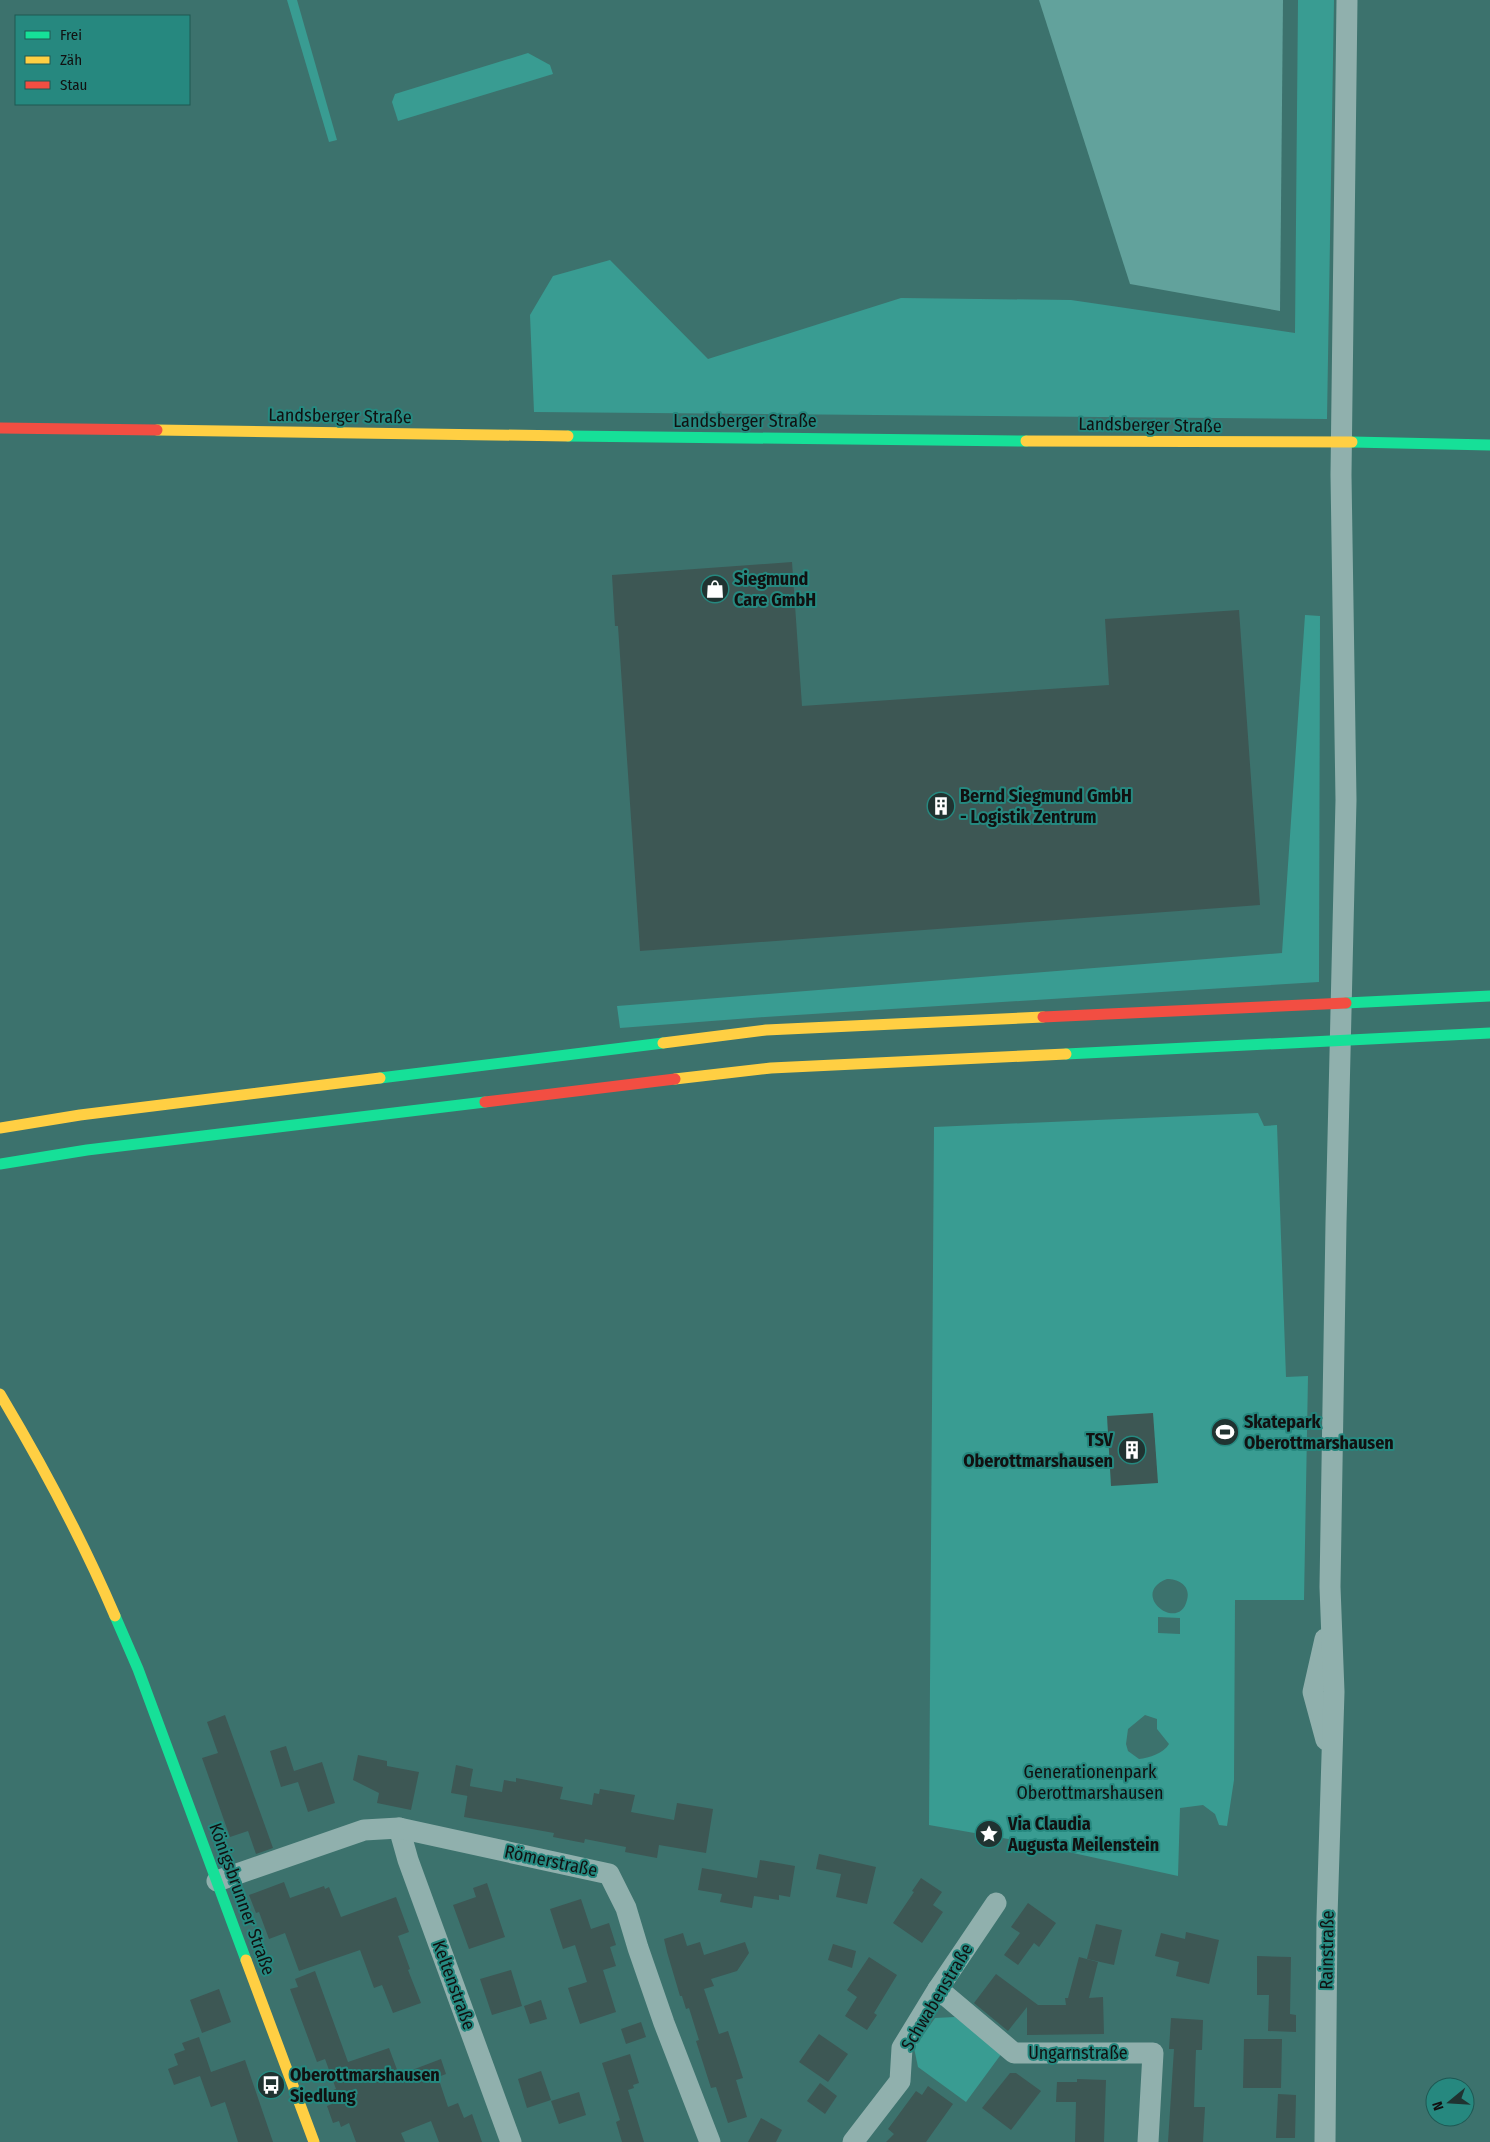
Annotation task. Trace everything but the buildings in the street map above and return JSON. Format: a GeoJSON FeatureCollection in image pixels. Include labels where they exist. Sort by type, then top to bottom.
{"type":"FeatureCollection","features":[{"type":"Feature","properties":{"kind":"main road","name":"Landsberger Straße"},"geometry":{"type":"LineString","coordinates":[[0,428],[699,438],[1207,443],[1341,442],[1490,445]]}},
{"type":"Feature","properties":{"kind":"main road"},"geometry":{"type":"LineString","coordinates":[[0,1128],[80,1115],[766,1030],[1490,996]]}},
{"type":"Feature","properties":{"kind":"main road"},"geometry":{"type":"LineString","coordinates":[[0,1164],[87,1150],[771,1068],[1490,1033]]}},
{"type":"Feature","properties":{"kind":"main road","name":"Königsbrunner Straße"},"geometry":{"type":"LineString","coordinates":[[0,1394],[35,1453],[94,1568],[138,1669],[314,2142]]}},
{"type":"Feature","properties":{"kind":"street","name":"Rainstraße"},"geometry":{"type":"LineString","coordinates":[[1326,2142],[1331,1759],[1334,1692],[1330,1617],[1336,1223],[1346,800],[1341,442],[1347,0]]}},
{"type":"Feature","properties":{"kind":"street","name":"Römerstraße"},"geometry":{"type":"LineString","coordinates":[[217,1881],[364,1830],[399,1828],[609,1874],[626,1908],[664,2023],[710,2142]]}},
{"type":"Feature","properties":{"kind":"street","name":"Keltenstraße"},"geometry":{"type":"LineString","coordinates":[[399,1828],[408,1860],[511,2142]]}},
{"type":"Feature","properties":{"kind":"street","name":"Schwabenstraße"},"geometry":{"type":"LineString","coordinates":[[853,2142],[900,2081],[902,2048],[938,1989],[996,1903]]}},
{"type":"Feature","properties":{"kind":"street","name":"Ungarnstraße"},"geometry":{"type":"LineString","coordinates":[[938,1989],[1014,2053],[1153,2053],[1148,2142]]}},
{"type":"Feature","properties":{"kind":"green space"},"geometry":{"type":"Polygon","coordinates":[[[287,0],[297,0],[337,140],[329,142],[287,0]]]}},
{"type":"Feature","properties":{"kind":"green space"},"geometry":{"type":"Polygon","coordinates":[[[1298,0],[1334,0],[1327,419],[534,412],[530,315],[553,276],[610,260],[708,359],[901,298],[1071,300],[1295,333],[1298,0]]]}},
{"type":"Feature","properties":{"kind":"green space"},"geometry":{"type":"Polygon","coordinates":[[[528,53],[550,65],[553,74],[398,121],[392,102],[395,94],[528,53]]]}},
{"type":"Feature","properties":{"kind":"green space"},"geometry":{"type":"Polygon","coordinates":[[[1305,615],[1320,616],[1319,982],[620,1028],[617,1006],[1282,953],[1305,615]]]}},
{"type":"Feature","properties":{"kind":"green space","name":"Generationenpark Oberottmarshausen"},"geometry":{"type":"Polygon","coordinates":[[[1258,1113],[1264,1126],[1277,1125],[1286,1377],[1308,1376],[1304,1600],[1235,1600],[1234,1780],[1227,1826],[1219,1825],[1215,1814],[1203,1805],[1180,1808],[1178,1876],[1014,1840],[929,1825],[934,1127],[1258,1113]],[[1167,1579],[1156,1586],[1153,1593],[1154,1601],[1159,1608],[1175,1613],[1182,1609],[1188,1595],[1183,1584],[1176,1580],[1167,1579]],[[1158,1617],[1158,1633],[1180,1634],[1180,1618],[1158,1617]],[[1145,1715],[1128,1729],[1126,1744],[1128,1751],[1139,1759],[1156,1755],[1169,1744],[1157,1729],[1157,1719],[1145,1715]]]}},
{"type":"Feature","properties":{"kind":"green space"},"geometry":{"type":"Polygon","coordinates":[[[955,2017],[1002,2053],[966,2102],[918,2067],[914,2048],[935,2018],[955,2017]]]}},
{"type":"Feature","properties":{"kind":"water"},"geometry":{"type":"Polygon","coordinates":[[[1039,0],[1283,0],[1280,311],[1130,284],[1039,0]]]}},
{"type":"Feature","properties":{"kind":"traffic: fast"},"geometry":{"type":"LineString","coordinates":[[568,436],[1026,441]]}},
{"type":"Feature","properties":{"kind":"traffic: fast"},"geometry":{"type":"LineString","coordinates":[[1352,442],[1490,445]]}},
{"type":"Feature","properties":{"kind":"traffic: fast"},"geometry":{"type":"LineString","coordinates":[[1346,1003],[1490,996]]}},
{"type":"Feature","properties":{"kind":"traffic: fast"},"geometry":{"type":"LineString","coordinates":[[1066,1054],[1490,1033]]}},
{"type":"Feature","properties":{"kind":"traffic: fast"},"geometry":{"type":"LineString","coordinates":[[380,1078],[663,1043]]}},
{"type":"Feature","properties":{"kind":"traffic: fast"},"geometry":{"type":"LineString","coordinates":[[0,1164],[87,1150],[485,1102]]}},
{"type":"Feature","properties":{"kind":"traffic: fast"},"geometry":{"type":"LineString","coordinates":[[115,1616],[138,1669],[246,1960]]}},
{"type":"Feature","properties":{"kind":"traffic: slow"},"geometry":{"type":"LineString","coordinates":[[157,430],[568,436]]}},
{"type":"Feature","properties":{"kind":"traffic: slow"},"geometry":{"type":"LineString","coordinates":[[1026,441],[1352,442]]}},
{"type":"Feature","properties":{"kind":"traffic: slow"},"geometry":{"type":"LineString","coordinates":[[663,1043],[766,1030],[1043,1017]]}},
{"type":"Feature","properties":{"kind":"traffic: slow"},"geometry":{"type":"LineString","coordinates":[[675,1079],[771,1068],[1066,1054]]}},
{"type":"Feature","properties":{"kind":"traffic: slow"},"geometry":{"type":"LineString","coordinates":[[0,1128],[80,1115],[380,1078]]}},
{"type":"Feature","properties":{"kind":"traffic: slow"},"geometry":{"type":"LineString","coordinates":[[0,1394],[61,1503],[115,1616]]}},
{"type":"Feature","properties":{"kind":"traffic: slow"},"geometry":{"type":"LineString","coordinates":[[246,1960],[314,2142]]}},
{"type":"Feature","properties":{"kind":"traffic: jam"},"geometry":{"type":"LineString","coordinates":[[0,428],[157,430]]}},
{"type":"Feature","properties":{"kind":"traffic: jam"},"geometry":{"type":"LineString","coordinates":[[1043,1017],[1346,1003]]}},
{"type":"Feature","properties":{"kind":"traffic: jam"},"geometry":{"type":"LineString","coordinates":[[485,1102],[675,1079]]}},
{"type":"Feature","properties":{"kind":"place","name":"Siegmund Care GmbH"},"geometry":{"type":"Point","coordinates":[715,589]}},
{"type":"Feature","properties":{"kind":"place","name":"Bernd Siegmund GmbH - Logistik Zentrum"},"geometry":{"type":"Point","coordinates":[941,806]}},
{"type":"Feature","properties":{"kind":"place","name":"Skatepark Oberottmarshausen"},"geometry":{"type":"Point","coordinates":[1225,1432]}},
{"type":"Feature","properties":{"kind":"place","name":"TSV Oberottmarshausen"},"geometry":{"type":"Point","coordinates":[1132,1450]}},
{"type":"Feature","properties":{"kind":"place","name":"Via Claudia Augusta Meilenstein"},"geometry":{"type":"Point","coordinates":[989,1834]}},
{"type":"Feature","properties":{"kind":"place","name":"Oberottmarshausen Siedlung"},"geometry":{"type":"Point","coordinates":[271,2085]}}]}
